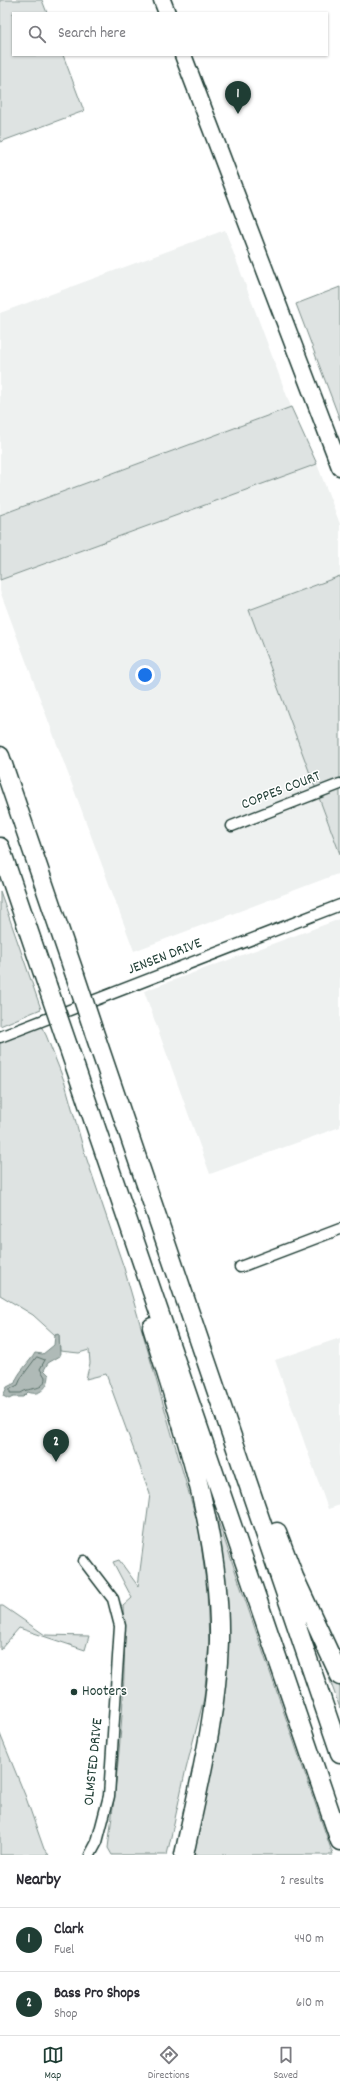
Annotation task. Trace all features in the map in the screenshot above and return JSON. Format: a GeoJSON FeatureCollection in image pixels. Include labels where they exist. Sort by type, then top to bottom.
{"type":"FeatureCollection","features":[{"type":"Feature","properties":{"kind":"highway"},"geometry":{"type":"LineString","coordinates":[[0,756],[340,1753]]}},
{"type":"Feature","properties":{"kind":"highway"},"geometry":{"type":"LineString","coordinates":[[0,847],[340,1841]]}},
{"type":"Feature","properties":{"kind":"highway"},"geometry":{"type":"LineString","coordinates":[[76,1069],[97,1159],[139,1283],[199,1487],[215,1565],[219,1625],[216,1692],[208,1743],[184,1855]]}},
{"type":"Feature","properties":{"kind":"highway"},"geometry":{"type":"LineString","coordinates":[[204,1355],[255,1474],[294,1577],[340,1676]]}},
{"type":"Feature","properties":{"kind":"main road"},"geometry":{"type":"LineString","coordinates":[[162,0],[167,12]]}},
{"type":"Feature","properties":{"kind":"main road"},"geometry":{"type":"LineString","coordinates":[[183,56],[340,467]]}},
{"type":"Feature","properties":{"kind":"street","name":"COPPES COURT"},"geometry":{"type":"LineString","coordinates":[[232,826],[340,784]]}},
{"type":"Feature","properties":{"kind":"street","name":"JENSEN DRIVE"},"geometry":{"type":"LineString","coordinates":[[0,1036],[340,905]]}},
{"type":"Feature","properties":{"kind":"street"},"geometry":{"type":"LineString","coordinates":[[240,1266],[340,1229]]}},
{"type":"Feature","properties":{"kind":"street","name":"OLMSTED DRIVE"},"geometry":{"type":"LineString","coordinates":[[84,1561],[113,1599],[120,1626],[109,1796],[97,1842],[90,1855]]}},
{"type":"Feature","properties":{"kind":"shaded area"},"geometry":{"type":"Polygon","coordinates":[[[0,0],[42,0],[47,12],[12,12],[12,56],[63,56],[84,111],[0,142],[0,0]]]}},
{"type":"Feature","properties":{"kind":"shaded area"},"geometry":{"type":"Polygon","coordinates":[[[225,230],[291,407],[0,515],[0,313],[225,230]]]}},
{"type":"Feature","properties":{"kind":"shaded area"},"geometry":{"type":"Polygon","coordinates":[[[340,287],[340,420],[296,304],[340,287]]]}},
{"type":"Feature","properties":{"kind":"shaded area"},"geometry":{"type":"Polygon","coordinates":[[[291,407],[317,464],[0,580],[0,515],[291,407]]]}},
{"type":"Feature","properties":{"kind":"shaded area"},"geometry":{"type":"Polygon","coordinates":[[[317,464],[340,524],[340,576],[249,610],[340,854],[340,873],[134,951],[0,591],[0,580],[317,464]]]}},
{"type":"Feature","properties":{"kind":"shaded area"},"geometry":{"type":"Polygon","coordinates":[[[340,576],[340,854],[249,610],[340,576]]]}},
{"type":"Feature","properties":{"kind":"shaded area"},"geometry":{"type":"Polygon","coordinates":[[[0,891],[41,1009],[0,1026],[0,891]]]}},
{"type":"Feature","properties":{"kind":"shaded area"},"geometry":{"type":"Polygon","coordinates":[[[340,919],[340,1127],[210,1174],[144,991],[340,919]]]}},
{"type":"Feature","properties":{"kind":"shaded area"},"geometry":{"type":"Polygon","coordinates":[[[41,1026],[65,1083],[84,1151],[124,1268],[199,1528],[207,1591],[209,1643],[204,1698],[185,1773],[167,1855],[112,1855],[108,1848],[123,1697],[123,1606],[132,1598],[113,1562],[119,1560],[138,1586],[150,1494],[106,1374],[86,1379],[90,1363],[89,1350],[79,1353],[60,1351],[59,1334],[55,1335],[33,1315],[0,1295],[0,1042],[41,1026]]]}},
{"type":"Feature","properties":{"kind":"shaded area"},"geometry":{"type":"Polygon","coordinates":[[[340,1338],[340,1505],[328,1509],[275,1360],[340,1338]]]}},
{"type":"Feature","properties":{"kind":"shaded area"},"geometry":{"type":"Polygon","coordinates":[[[214,1516],[217,1518],[333,1855],[191,1855],[212,1751],[214,1516]]]}},
{"type":"Feature","properties":{"kind":"shaded area"},"geometry":{"type":"Polygon","coordinates":[[[0,1606],[3,1606],[45,1635],[89,1636],[85,1650],[19,1628],[0,1650],[0,1606]]]}},
{"type":"Feature","properties":{"kind":"shaded area"},"geometry":{"type":"Polygon","coordinates":[[[311,1628],[340,1686],[340,1708],[311,1628]]]}},
{"type":"Feature","properties":{"kind":"shaded area"},"geometry":{"type":"Polygon","coordinates":[[[0,1734],[25,1795],[44,1849],[49,1855],[0,1855],[0,1734]]]}},
{"type":"Feature","properties":{"kind":"water"},"geometry":{"type":"Polygon","coordinates":[[[59,1334],[60,1356],[48,1363],[44,1370],[49,1375],[46,1387],[40,1392],[28,1392],[23,1397],[13,1397],[9,1399],[3,1396],[7,1387],[15,1383],[18,1375],[35,1353],[43,1354],[54,1345],[55,1335],[59,1334]]]}},
{"type":"Feature","properties":{"kind":"place","name":"Clark"},"geometry":{"type":"Point","coordinates":[238,114]}},
{"type":"Feature","properties":{"kind":"place","name":"Bass Pro Shops"},"geometry":{"type":"Point","coordinates":[56,1462]}},
{"type":"Feature","properties":{"kind":"place","name":"Hooters"},"geometry":{"type":"Point","coordinates":[74,1692]}}]}
